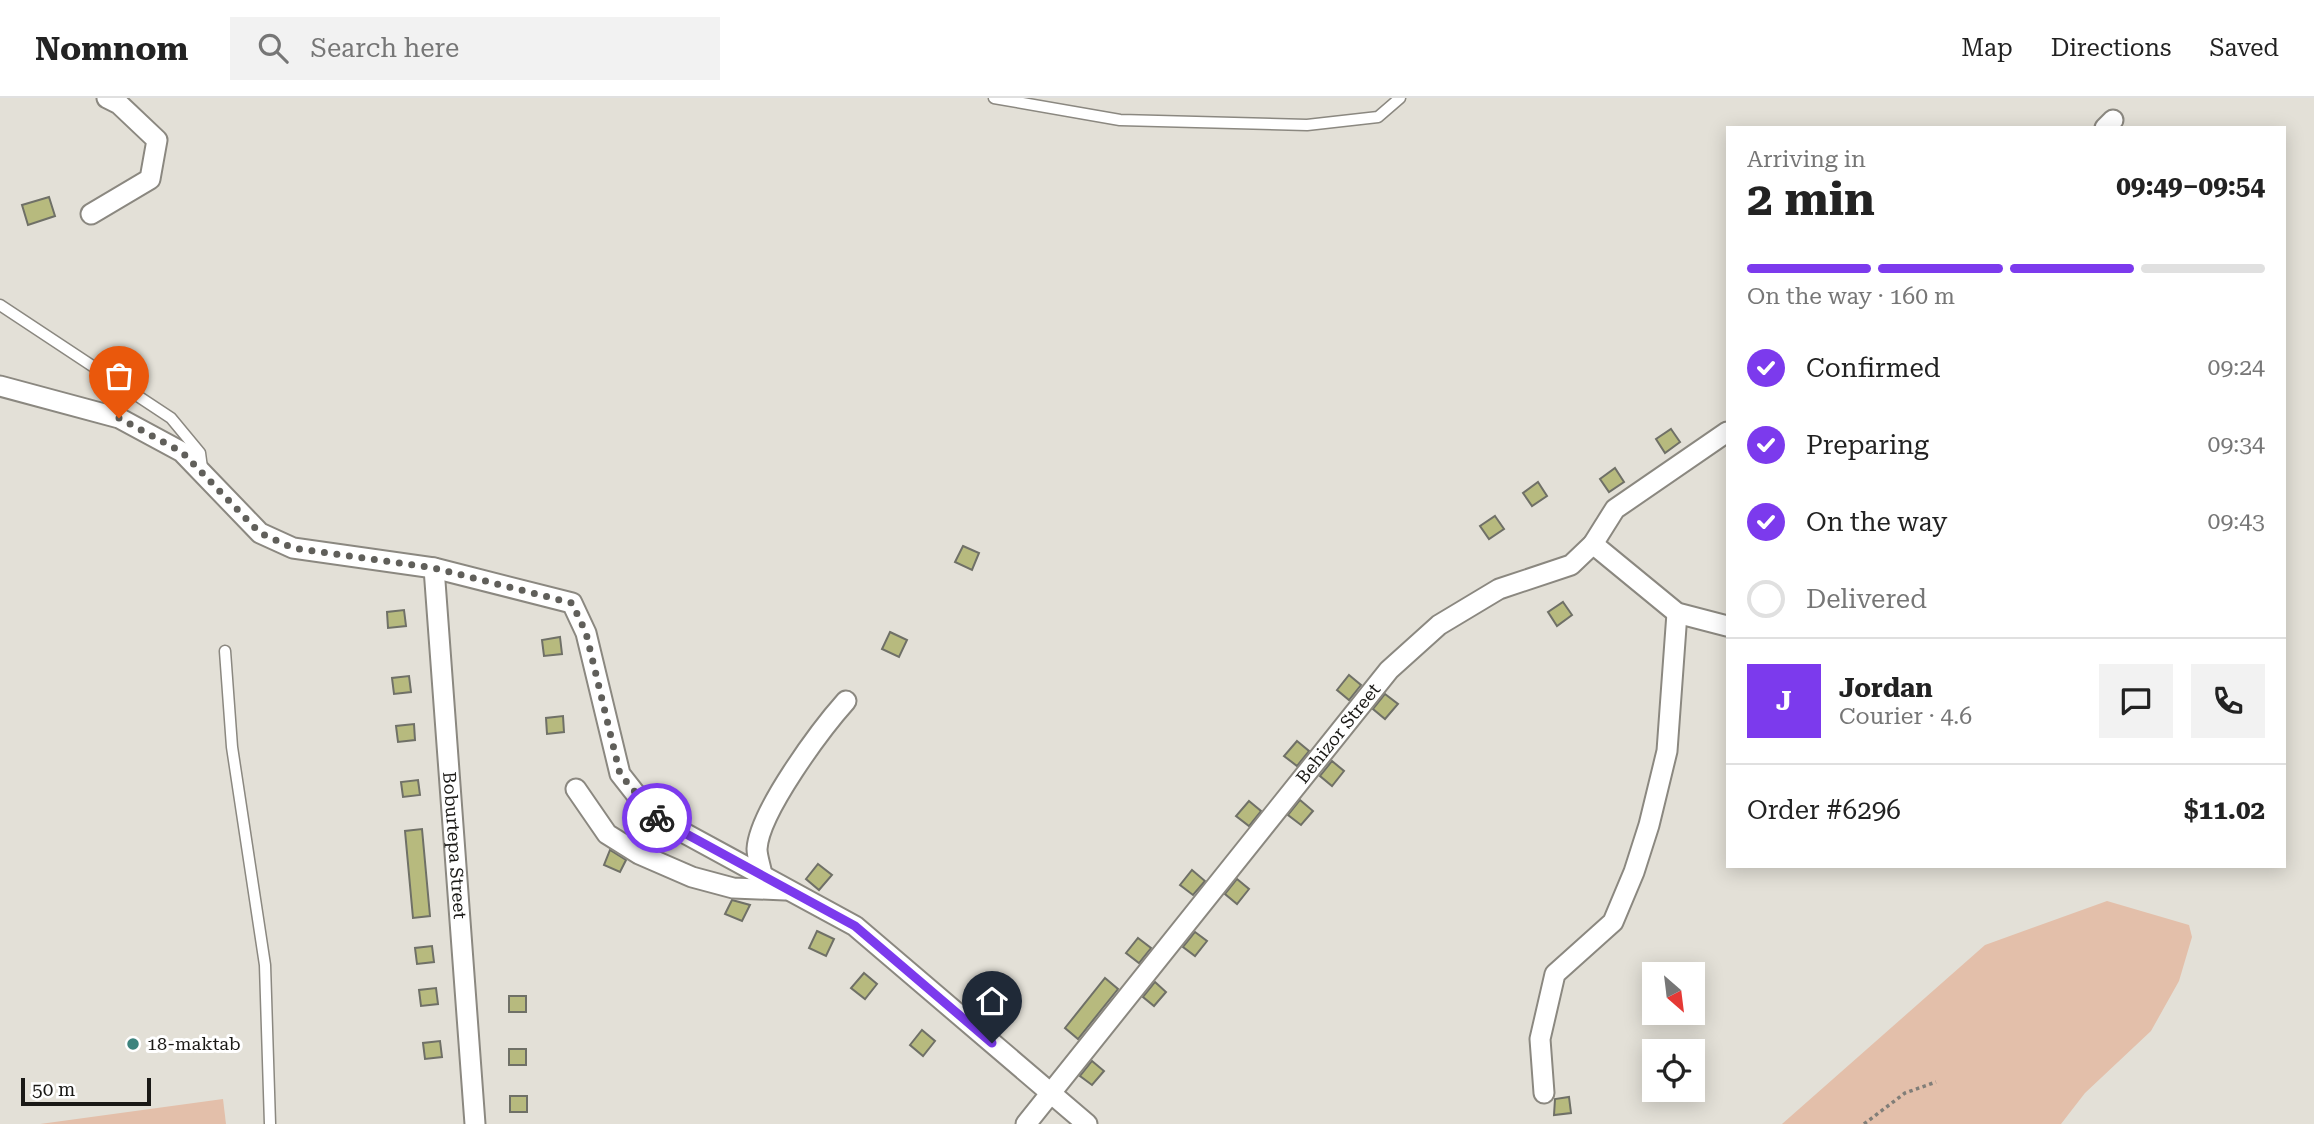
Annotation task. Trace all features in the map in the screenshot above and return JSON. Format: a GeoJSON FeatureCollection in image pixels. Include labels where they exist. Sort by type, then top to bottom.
{"type":"FeatureCollection","features":[{"type":"Feature","properties":{"kind":"street"},"geometry":{"type":"LineString","coordinates":[[91,214],[150,179],[157,140],[120,104],[107,98]]}},
{"type":"Feature","properties":{"kind":"street"},"geometry":{"type":"LineString","coordinates":[[0,386],[119,418],[182,452],[260,533],[293,548],[434,568],[572,603],[586,633],[620,774],[653,816],[855,926],[1087,1124]]}},
{"type":"Feature","properties":{"kind":"street","name":"Behizor Street"},"geometry":{"type":"LineString","coordinates":[[1026,1124],[1389,670],[1440,625],[1500,589],[1571,565],[1593,544],[1615,509],[1726,433]]}},
{"type":"Feature","properties":{"kind":"street"},"geometry":{"type":"LineString","coordinates":[[1593,544],[1677,613],[1726,626]]}},
{"type":"Feature","properties":{"kind":"street","name":"Boburtepa Street"},"geometry":{"type":"LineString","coordinates":[[434,568],[475,1124]]}},
{"type":"Feature","properties":{"kind":"street"},"geometry":{"type":"LineString","coordinates":[[1544,1093],[1540,1039],[1555,974],[1614,922],[1649,825],[1667,751],[1677,613]]}},
{"type":"Feature","properties":{"kind":"street"},"geometry":{"type":"LineString","coordinates":[[762,876],[757,848],[767,820],[811,742],[846,701]]}},
{"type":"Feature","properties":{"kind":"street"},"geometry":{"type":"LineString","coordinates":[[576,789],[607,834],[639,854],[692,877],[733,888],[789,891]]}},
{"type":"Feature","properties":{"kind":"lane"},"geometry":{"type":"LineString","coordinates":[[994,98],[996,101],[1121,120],[1307,125],[1378,117],[1400,98]]}},
{"type":"Feature","properties":{"kind":"lane"},"geometry":{"type":"LineString","coordinates":[[0,305],[171,418],[200,453],[202,473]]}},
{"type":"Feature","properties":{"kind":"lane"},"geometry":{"type":"LineString","coordinates":[[225,651],[232,747],[265,965],[270,1124]]}},
{"type":"Feature","properties":{"kind":"path"},"geometry":{"type":"LineString","coordinates":[[1864,1124],[1905,1093],[1936,1082]]}},
{"type":"Feature","properties":{"kind":"shaded area"},"geometry":{"type":"Polygon","coordinates":[[[2107,901],[2189,925],[2192,937],[2179,981],[2151,1031],[2085,1093],[2061,1124],[1782,1124],[1985,945],[2107,901]]]}},
{"type":"Feature","properties":{"kind":"shaded area"},"geometry":{"type":"Polygon","coordinates":[[[223,1099],[226,1124],[40,1124],[223,1099]]]}},
{"type":"Feature","properties":{"kind":"building"},"geometry":{"type":"Polygon","coordinates":[[[49,197],[55,216],[28,225],[22,205],[49,197]]]}},
{"type":"Feature","properties":{"kind":"building"},"geometry":{"type":"Polygon","coordinates":[[[1671,429],[1680,442],[1665,453],[1656,439],[1671,429]]]}},
{"type":"Feature","properties":{"kind":"building"},"geometry":{"type":"Polygon","coordinates":[[[1615,468],[1624,482],[1609,492],[1600,479],[1615,468]]]}},
{"type":"Feature","properties":{"kind":"building"},"geometry":{"type":"Polygon","coordinates":[[[1538,482],[1547,496],[1532,506],[1523,493],[1538,482]]]}},
{"type":"Feature","properties":{"kind":"building"},"geometry":{"type":"Polygon","coordinates":[[[1495,516],[1504,529],[1489,539],[1480,526],[1495,516]]]}},
{"type":"Feature","properties":{"kind":"building"},"geometry":{"type":"Polygon","coordinates":[[[963,546],[979,553],[972,570],[955,562],[963,546]]]}},
{"type":"Feature","properties":{"kind":"building"},"geometry":{"type":"Polygon","coordinates":[[[1563,602],[1572,615],[1557,626],[1548,612],[1563,602]]]}},
{"type":"Feature","properties":{"kind":"building"},"geometry":{"type":"Polygon","coordinates":[[[404,610],[406,626],[388,628],[387,612],[404,610]]]}},
{"type":"Feature","properties":{"kind":"building"},"geometry":{"type":"Polygon","coordinates":[[[890,632],[907,640],[899,657],[882,649],[890,632]]]}},
{"type":"Feature","properties":{"kind":"building"},"geometry":{"type":"Polygon","coordinates":[[[560,637],[562,654],[544,656],[542,640],[560,637]]]}},
{"type":"Feature","properties":{"kind":"building"},"geometry":{"type":"Polygon","coordinates":[[[1349,675],[1361,685],[1349,700],[1337,690],[1349,675]]]}},
{"type":"Feature","properties":{"kind":"building"},"geometry":{"type":"Polygon","coordinates":[[[409,676],[411,692],[394,694],[392,678],[409,676]]]}},
{"type":"Feature","properties":{"kind":"building"},"geometry":{"type":"Polygon","coordinates":[[[1385,694],[1398,704],[1385,719],[1373,709],[1385,694]]]}},
{"type":"Feature","properties":{"kind":"building"},"geometry":{"type":"Polygon","coordinates":[[[563,716],[564,732],[547,734],[546,718],[563,716]]]}},
{"type":"Feature","properties":{"kind":"building"},"geometry":{"type":"Polygon","coordinates":[[[414,724],[415,740],[398,742],[396,726],[414,724]]]}},
{"type":"Feature","properties":{"kind":"building"},"geometry":{"type":"Polygon","coordinates":[[[1297,741],[1309,751],[1297,766],[1284,756],[1297,741]]]}},
{"type":"Feature","properties":{"kind":"building"},"geometry":{"type":"Polygon","coordinates":[[[1332,761],[1344,771],[1332,786],[1320,776],[1332,761]]]}},
{"type":"Feature","properties":{"kind":"building"},"geometry":{"type":"Polygon","coordinates":[[[418,780],[420,795],[403,797],[401,782],[418,780]]]}},
{"type":"Feature","properties":{"kind":"building"},"geometry":{"type":"Polygon","coordinates":[[[1300,800],[1313,811],[1301,825],[1288,815],[1300,800]]]}},
{"type":"Feature","properties":{"kind":"building"},"geometry":{"type":"Polygon","coordinates":[[[1249,801],[1261,811],[1249,826],[1236,816],[1249,801]]]}},
{"type":"Feature","properties":{"kind":"building"},"geometry":{"type":"Polygon","coordinates":[[[422,829],[430,916],[413,918],[405,831],[422,829]]]}},
{"type":"Feature","properties":{"kind":"building"},"geometry":{"type":"Polygon","coordinates":[[[610,850],[626,860],[620,872],[604,865],[610,850]]]}},
{"type":"Feature","properties":{"kind":"building"},"geometry":{"type":"Polygon","coordinates":[[[818,864],[832,875],[819,890],[806,879],[818,864]]]}},
{"type":"Feature","properties":{"kind":"building"},"geometry":{"type":"Polygon","coordinates":[[[1192,870],[1205,881],[1193,895],[1180,885],[1192,870]]]}},
{"type":"Feature","properties":{"kind":"building"},"geometry":{"type":"Polygon","coordinates":[[[1237,879],[1249,889],[1237,904],[1225,894],[1237,879]]]}},
{"type":"Feature","properties":{"kind":"building"},"geometry":{"type":"Polygon","coordinates":[[[732,900],[750,905],[742,921],[725,914],[732,900]]]}},
{"type":"Feature","properties":{"kind":"building"},"geometry":{"type":"Polygon","coordinates":[[[817,931],[834,939],[826,956],[809,948],[817,931]]]}},
{"type":"Feature","properties":{"kind":"building"},"geometry":{"type":"Polygon","coordinates":[[[1195,932],[1207,941],[1195,956],[1183,947],[1195,932]]]}},
{"type":"Feature","properties":{"kind":"building"},"geometry":{"type":"Polygon","coordinates":[[[1138,938],[1151,948],[1139,963],[1126,953],[1138,938]]]}},
{"type":"Feature","properties":{"kind":"building"},"geometry":{"type":"Polygon","coordinates":[[[432,946],[434,962],[417,964],[415,948],[432,946]]]}},
{"type":"Feature","properties":{"kind":"building"},"geometry":{"type":"Polygon","coordinates":[[[864,973],[877,984],[865,999],[851,988],[864,973]]]}},
{"type":"Feature","properties":{"kind":"building"},"geometry":{"type":"Polygon","coordinates":[[[1105,978],[1118,989],[1078,1039],[1065,1028],[1105,978]]]}},
{"type":"Feature","properties":{"kind":"building"},"geometry":{"type":"Polygon","coordinates":[[[1155,982],[1166,992],[1154,1006],[1143,997],[1155,982]]]}},
{"type":"Feature","properties":{"kind":"building"},"geometry":{"type":"Polygon","coordinates":[[[436,988],[438,1004],[421,1006],[419,990],[436,988]]]}},
{"type":"Feature","properties":{"kind":"building"},"geometry":{"type":"Polygon","coordinates":[[[509,996],[526,996],[526,1012],[509,1012],[509,996]]]}},
{"type":"Feature","properties":{"kind":"building"},"geometry":{"type":"Polygon","coordinates":[[[922,1030],[935,1041],[923,1056],[910,1045],[922,1030]]]}},
{"type":"Feature","properties":{"kind":"building"},"geometry":{"type":"Polygon","coordinates":[[[440,1041],[442,1057],[425,1059],[423,1043],[440,1041]]]}},
{"type":"Feature","properties":{"kind":"building"},"geometry":{"type":"Polygon","coordinates":[[[509,1049],[526,1049],[526,1065],[509,1065],[509,1049]]]}},
{"type":"Feature","properties":{"kind":"building"},"geometry":{"type":"Polygon","coordinates":[[[1092,1061],[1104,1071],[1092,1085],[1080,1076],[1092,1061]]]}},
{"type":"Feature","properties":{"kind":"building"},"geometry":{"type":"Polygon","coordinates":[[[510,1096],[527,1096],[527,1112],[510,1112],[510,1096]]]}},
{"type":"Feature","properties":{"kind":"building"},"geometry":{"type":"Polygon","coordinates":[[[1569,1097],[1571,1113],[1554,1115],[1555,1099],[1569,1097]]]}},
{"type":"Feature","properties":{"kind":"way so far"},"geometry":{"type":"LineString","coordinates":[[119,418],[182,452],[260,533],[293,548],[434,568],[572,603],[586,633],[620,774],[657,818]]}},
{"type":"Feature","properties":{"kind":"place","name":"18-maktab"},"geometry":{"type":"Point","coordinates":[133,1044]}},
{"type":"Feature","properties":{"kind":"route"},"geometry":{"type":"LineString","coordinates":[[657,818],[855,926],[992,1043]]}}]}
